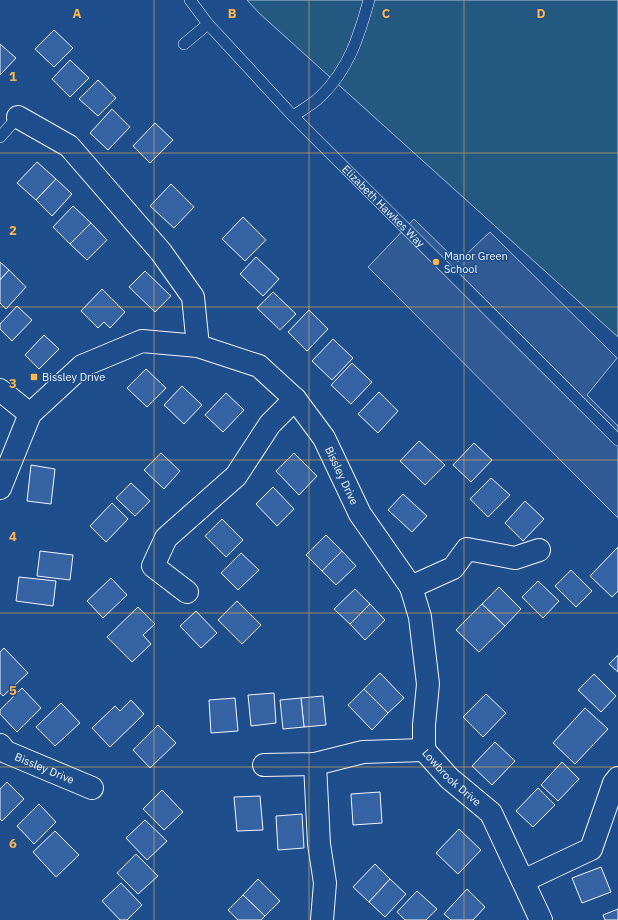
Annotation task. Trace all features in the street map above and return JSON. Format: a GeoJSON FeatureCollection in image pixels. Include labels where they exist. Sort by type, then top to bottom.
{"type":"FeatureCollection","features":[{"type":"Feature","properties":{"kind":"street"},"geometry":{"type":"LineString","coordinates":[[18,117],[69,146],[161,252],[193,297],[198,346]]}},
{"type":"Feature","properties":{"kind":"street","name":"Bissley Drive"},"geometry":{"type":"LineString","coordinates":[[0,488],[30,414],[82,366],[142,341],[198,346],[259,366],[295,399],[324,438],[360,514],[411,587],[420,617],[428,684],[424,725],[424,750]]}},
{"type":"Feature","properties":{"kind":"street"},"geometry":{"type":"LineString","coordinates":[[0,390],[30,414]]}},
{"type":"Feature","properties":{"kind":"street"},"geometry":{"type":"LineString","coordinates":[[187,592],[153,566],[166,538],[236,476],[270,424],[295,399]]}},
{"type":"Feature","properties":{"kind":"street"},"geometry":{"type":"LineString","coordinates":[[411,587],[453,568],[467,549],[515,558],[539,550]]}},
{"type":"Feature","properties":{"kind":"street","name":"Bissley Drive"},"geometry":{"type":"LineString","coordinates":[[0,745],[6,752],[92,788]]}},
{"type":"Feature","properties":{"kind":"street","name":"Lowbrook Drive"},"geometry":{"type":"LineString","coordinates":[[264,765],[315,764],[363,752],[424,750],[449,778],[491,813],[541,920]]}},
{"type":"Feature","properties":{"kind":"street"},"geometry":{"type":"LineString","coordinates":[[315,764],[319,844],[325,883],[322,920]]}},
{"type":"Feature","properties":{"kind":"street"},"geometry":{"type":"LineString","coordinates":[[522,881],[591,849],[614,783],[618,778]]}},
{"type":"Feature","properties":{"kind":"lane","name":"Elizabeth Hawkes Way"},"geometry":{"type":"LineString","coordinates":[[190,0],[208,24],[293,116],[618,440]]}},
{"type":"Feature","properties":{"kind":"lane"},"geometry":{"type":"LineString","coordinates":[[293,116],[320,96],[342,70],[359,35],[369,0]]}},
{"type":"Feature","properties":{"kind":"lane"},"geometry":{"type":"LineString","coordinates":[[184,44],[208,24]]}},
{"type":"Feature","properties":{"kind":"lane"},"geometry":{"type":"LineString","coordinates":[[0,137],[18,117]]}},
{"type":"Feature","properties":{"kind":"shaded area"},"geometry":{"type":"Polygon","coordinates":[[[247,0],[618,0],[618,337],[259,13],[247,0]]]}},
{"type":"Feature","properties":{"kind":"shaded area"},"geometry":{"type":"Polygon","coordinates":[[[414,219],[458,262],[490,232],[617,358],[587,395],[618,426],[618,518],[368,267],[414,219]]]}},
{"type":"Feature","properties":{"kind":"building"},"geometry":{"type":"Polygon","coordinates":[[[54,30],[73,48],[54,67],[35,49],[54,30]]]}},
{"type":"Feature","properties":{"kind":"building"},"geometry":{"type":"Polygon","coordinates":[[[0,44],[16,58],[0,75],[0,44]]]}},
{"type":"Feature","properties":{"kind":"building"},"geometry":{"type":"Polygon","coordinates":[[[70,60],[89,78],[70,97],[52,79],[70,60]]]}},
{"type":"Feature","properties":{"kind":"building"},"geometry":{"type":"Polygon","coordinates":[[[98,80],[116,98],[98,116],[79,99],[98,80]]]}},
{"type":"Feature","properties":{"kind":"building"},"geometry":{"type":"Polygon","coordinates":[[[112,109],[130,127],[108,150],[90,133],[112,109]]]}},
{"type":"Feature","properties":{"kind":"building"},"geometry":{"type":"Polygon","coordinates":[[[155,123],[173,140],[150,163],[133,146],[155,123]]]}},
{"type":"Feature","properties":{"kind":"building"},"geometry":{"type":"Polygon","coordinates":[[[37,162],[56,179],[36,200],[17,183],[37,162]]]}},
{"type":"Feature","properties":{"kind":"building"},"geometry":{"type":"Polygon","coordinates":[[[56,179],[72,194],[52,216],[36,200],[56,179]]]}},
{"type":"Feature","properties":{"kind":"building"},"geometry":{"type":"Polygon","coordinates":[[[171,184],[194,207],[174,228],[150,206],[171,184]]]}},
{"type":"Feature","properties":{"kind":"building"},"geometry":{"type":"Polygon","coordinates":[[[73,206],[91,223],[70,244],[53,227],[73,206]]]}},
{"type":"Feature","properties":{"kind":"building"},"geometry":{"type":"Polygon","coordinates":[[[243,217],[266,240],[245,261],[222,239],[243,217]]]}},
{"type":"Feature","properties":{"kind":"building"},"geometry":{"type":"Polygon","coordinates":[[[91,223],[107,240],[87,260],[70,244],[91,223]]]}},
{"type":"Feature","properties":{"kind":"building"},"geometry":{"type":"Polygon","coordinates":[[[256,257],[279,279],[263,296],[240,274],[256,257]]]}},
{"type":"Feature","properties":{"kind":"building"},"geometry":{"type":"Polygon","coordinates":[[[0,262],[9,270],[0,280],[0,262]]]}},
{"type":"Feature","properties":{"kind":"building"},"geometry":{"type":"Polygon","coordinates":[[[9,270],[26,287],[6,309],[0,303],[0,280],[9,270]]]}},
{"type":"Feature","properties":{"kind":"building"},"geometry":{"type":"Polygon","coordinates":[[[145,271],[171,296],[155,312],[129,287],[145,271]]]}},
{"type":"Feature","properties":{"kind":"building"},"geometry":{"type":"Polygon","coordinates":[[[102,289],[125,312],[110,328],[104,322],[98,328],[81,311],[102,289]]]}},
{"type":"Feature","properties":{"kind":"building"},"geometry":{"type":"Polygon","coordinates":[[[273,292],[296,314],[280,330],[257,308],[273,292]]]}},
{"type":"Feature","properties":{"kind":"building"},"geometry":{"type":"Polygon","coordinates":[[[17,306],[32,320],[12,341],[0,329],[0,324],[17,306]]]}},
{"type":"Feature","properties":{"kind":"building"},"geometry":{"type":"Polygon","coordinates":[[[309,310],[328,329],[307,351],[288,332],[309,310]]]}},
{"type":"Feature","properties":{"kind":"building"},"geometry":{"type":"Polygon","coordinates":[[[44,335],[59,349],[39,369],[25,355],[44,335]]]}},
{"type":"Feature","properties":{"kind":"building"},"geometry":{"type":"Polygon","coordinates":[[[333,339],[353,358],[332,380],[312,361],[333,339]]]}},
{"type":"Feature","properties":{"kind":"building"},"geometry":{"type":"Polygon","coordinates":[[[352,363],[372,382],[351,404],[331,385],[352,363]]]}},
{"type":"Feature","properties":{"kind":"building"},"geometry":{"type":"Polygon","coordinates":[[[146,369],[166,388],[147,407],[127,388],[146,369]]]}},
{"type":"Feature","properties":{"kind":"building"},"geometry":{"type":"Polygon","coordinates":[[[182,386],[202,405],[184,424],[164,405],[182,386]]]}},
{"type":"Feature","properties":{"kind":"building"},"geometry":{"type":"Polygon","coordinates":[[[379,392],[398,411],[378,433],[358,414],[379,392]]]}},
{"type":"Feature","properties":{"kind":"building"},"geometry":{"type":"Polygon","coordinates":[[[226,393],[244,410],[223,432],[205,415],[226,393]]]}},
{"type":"Feature","properties":{"kind":"building"},"geometry":{"type":"Polygon","coordinates":[[[419,441],[445,465],[425,485],[400,461],[419,441]]]}},
{"type":"Feature","properties":{"kind":"building"},"geometry":{"type":"Polygon","coordinates":[[[474,443],[492,460],[471,482],[453,465],[474,443]]]}},
{"type":"Feature","properties":{"kind":"building"},"geometry":{"type":"Polygon","coordinates":[[[161,453],[180,471],[164,489],[144,470],[161,453]]]}},
{"type":"Feature","properties":{"kind":"building"},"geometry":{"type":"Polygon","coordinates":[[[294,453],[317,476],[299,495],[276,471],[294,453]]]}},
{"type":"Feature","properties":{"kind":"building"},"geometry":{"type":"Polygon","coordinates":[[[31,465],[55,469],[51,504],[27,501],[31,465]]]}},
{"type":"Feature","properties":{"kind":"building"},"geometry":{"type":"Polygon","coordinates":[[[491,478],[510,495],[488,517],[470,499],[491,478]]]}},
{"type":"Feature","properties":{"kind":"building"},"geometry":{"type":"Polygon","coordinates":[[[131,483],[150,501],[135,516],[116,498],[131,483]]]}},
{"type":"Feature","properties":{"kind":"building"},"geometry":{"type":"Polygon","coordinates":[[[273,487],[294,509],[277,526],[256,504],[273,487]]]}},
{"type":"Feature","properties":{"kind":"building"},"geometry":{"type":"Polygon","coordinates":[[[403,494],[427,516],[412,532],[388,510],[403,494]]]}},
{"type":"Feature","properties":{"kind":"building"},"geometry":{"type":"Polygon","coordinates":[[[525,501],[544,519],[523,541],[505,523],[525,501]]]}},
{"type":"Feature","properties":{"kind":"building"},"geometry":{"type":"Polygon","coordinates":[[[112,503],[128,519],[106,542],[90,526],[112,503]]]}},
{"type":"Feature","properties":{"kind":"building"},"geometry":{"type":"Polygon","coordinates":[[[222,519],[243,540],[226,557],[205,536],[222,519]]]}},
{"type":"Feature","properties":{"kind":"building"},"geometry":{"type":"Polygon","coordinates":[[[326,535],[342,551],[322,571],[306,555],[326,535]]]}},
{"type":"Feature","properties":{"kind":"building"},"geometry":{"type":"Polygon","coordinates":[[[618,547],[618,591],[612,597],[590,576],[618,547]]]}},
{"type":"Feature","properties":{"kind":"building"},"geometry":{"type":"Polygon","coordinates":[[[40,551],[73,555],[70,580],[37,576],[40,551]]]}},
{"type":"Feature","properties":{"kind":"building"},"geometry":{"type":"Polygon","coordinates":[[[342,551],[356,566],[336,585],[322,571],[342,551]]]}},
{"type":"Feature","properties":{"kind":"building"},"geometry":{"type":"Polygon","coordinates":[[[241,553],[259,570],[238,590],[221,573],[241,553]]]}},
{"type":"Feature","properties":{"kind":"building"},"geometry":{"type":"Polygon","coordinates":[[[571,570],[592,591],[576,607],[555,586],[571,570]]]}},
{"type":"Feature","properties":{"kind":"building"},"geometry":{"type":"Polygon","coordinates":[[[19,577],[56,581],[53,606],[16,601],[19,577]]]}},
{"type":"Feature","properties":{"kind":"building"},"geometry":{"type":"Polygon","coordinates":[[[111,578],[127,595],[103,618],[87,601],[111,578]]]}},
{"type":"Feature","properties":{"kind":"building"},"geometry":{"type":"Polygon","coordinates":[[[538,581],[559,601],[543,618],[522,597],[538,581]]]}},
{"type":"Feature","properties":{"kind":"building"},"geometry":{"type":"Polygon","coordinates":[[[499,587],[521,609],[505,626],[482,604],[499,587]]]}},
{"type":"Feature","properties":{"kind":"building"},"geometry":{"type":"Polygon","coordinates":[[[355,589],[370,604],[350,624],[334,609],[355,589]]]}},
{"type":"Feature","properties":{"kind":"building"},"geometry":{"type":"Polygon","coordinates":[[[237,601],[261,625],[242,644],[218,620],[237,601]]]}},
{"type":"Feature","properties":{"kind":"building"},"geometry":{"type":"Polygon","coordinates":[[[370,604],[385,620],[365,640],[350,624],[370,604]]]}},
{"type":"Feature","properties":{"kind":"building"},"geometry":{"type":"Polygon","coordinates":[[[482,604],[505,626],[479,652],[456,630],[482,604]]]}},
{"type":"Feature","properties":{"kind":"building"},"geometry":{"type":"Polygon","coordinates":[[[138,607],[155,624],[143,635],[151,644],[132,662],[107,637],[138,607]]]}},
{"type":"Feature","properties":{"kind":"building"},"geometry":{"type":"Polygon","coordinates":[[[196,611],[217,633],[201,648],[180,626],[196,611]]]}},
{"type":"Feature","properties":{"kind":"building"},"geometry":{"type":"Polygon","coordinates":[[[4,648],[28,673],[3,696],[0,693],[0,652],[4,648]]]}},
{"type":"Feature","properties":{"kind":"building"},"geometry":{"type":"Polygon","coordinates":[[[618,655],[618,672],[609,664],[618,655]]]}},
{"type":"Feature","properties":{"kind":"building"},"geometry":{"type":"Polygon","coordinates":[[[380,673],[404,698],[388,713],[364,689],[380,673]]]}},
{"type":"Feature","properties":{"kind":"building"},"geometry":{"type":"Polygon","coordinates":[[[594,674],[616,696],[601,712],[578,690],[594,674]]]}},
{"type":"Feature","properties":{"kind":"building"},"geometry":{"type":"Polygon","coordinates":[[[22,688],[41,708],[17,732],[0,714],[0,710],[22,688]]]}},
{"type":"Feature","properties":{"kind":"building"},"geometry":{"type":"Polygon","coordinates":[[[364,689],[388,713],[372,730],[348,705],[364,689]]]}},
{"type":"Feature","properties":{"kind":"building"},"geometry":{"type":"Polygon","coordinates":[[[274,693],[276,723],[251,726],[248,695],[274,693]]]}},
{"type":"Feature","properties":{"kind":"building"},"geometry":{"type":"Polygon","coordinates":[[[486,694],[506,713],[483,737],[463,717],[486,694]]]}},
{"type":"Feature","properties":{"kind":"building"},"geometry":{"type":"Polygon","coordinates":[[[323,696],[326,725],[304,727],[301,698],[323,696]]]}},
{"type":"Feature","properties":{"kind":"building"},"geometry":{"type":"Polygon","coordinates":[[[235,698],[238,731],[211,733],[209,700],[235,698]]]}},
{"type":"Feature","properties":{"kind":"building"},"geometry":{"type":"Polygon","coordinates":[[[301,698],[304,727],[283,729],[280,700],[301,698]]]}},
{"type":"Feature","properties":{"kind":"building"},"geometry":{"type":"Polygon","coordinates":[[[131,700],[144,714],[110,747],[92,728],[115,706],[120,711],[131,700]]]}},
{"type":"Feature","properties":{"kind":"building"},"geometry":{"type":"Polygon","coordinates":[[[61,703],[80,723],[55,746],[36,727],[61,703]]]}},
{"type":"Feature","properties":{"kind":"building"},"geometry":{"type":"Polygon","coordinates":[[[585,708],[608,729],[575,764],[553,743],[585,708]]]}},
{"type":"Feature","properties":{"kind":"building"},"geometry":{"type":"Polygon","coordinates":[[[158,725],[176,743],[150,768],[133,750],[158,725]]]}},
{"type":"Feature","properties":{"kind":"building"},"geometry":{"type":"Polygon","coordinates":[[[495,742],[515,761],[492,785],[472,766],[495,742]]]}},
{"type":"Feature","properties":{"kind":"building"},"geometry":{"type":"Polygon","coordinates":[[[562,762],[579,779],[558,801],[541,785],[562,762]]]}},
{"type":"Feature","properties":{"kind":"building"},"geometry":{"type":"Polygon","coordinates":[[[7,782],[24,799],[2,821],[0,819],[0,789],[7,782]]]}},
{"type":"Feature","properties":{"kind":"building"},"geometry":{"type":"Polygon","coordinates":[[[538,788],[555,805],[533,827],[516,811],[538,788]]]}},
{"type":"Feature","properties":{"kind":"building"},"geometry":{"type":"Polygon","coordinates":[[[162,790],[183,812],[164,830],[143,809],[162,790]]]}},
{"type":"Feature","properties":{"kind":"building"},"geometry":{"type":"Polygon","coordinates":[[[380,792],[382,823],[353,825],[351,794],[380,792]]]}},
{"type":"Feature","properties":{"kind":"building"},"geometry":{"type":"Polygon","coordinates":[[[260,796],[263,830],[237,831],[234,797],[260,796]]]}},
{"type":"Feature","properties":{"kind":"building"},"geometry":{"type":"Polygon","coordinates":[[[39,804],[56,822],[34,844],[17,826],[39,804]]]}},
{"type":"Feature","properties":{"kind":"building"},"geometry":{"type":"Polygon","coordinates":[[[302,814],[304,848],[278,850],[276,816],[302,814]]]}},
{"type":"Feature","properties":{"kind":"building"},"geometry":{"type":"Polygon","coordinates":[[[145,820],[167,841],[147,860],[126,838],[145,820]]]}},
{"type":"Feature","properties":{"kind":"building"},"geometry":{"type":"Polygon","coordinates":[[[459,829],[481,850],[458,874],[436,853],[459,829]]]}},
{"type":"Feature","properties":{"kind":"building"},"geometry":{"type":"Polygon","coordinates":[[[55,831],[79,855],[56,877],[33,852],[55,831]]]}},
{"type":"Feature","properties":{"kind":"building"},"geometry":{"type":"Polygon","coordinates":[[[136,854],[158,876],[138,894],[117,873],[136,854]]]}},
{"type":"Feature","properties":{"kind":"building"},"geometry":{"type":"Polygon","coordinates":[[[375,864],[390,879],[369,902],[353,887],[375,864]]]}},
{"type":"Feature","properties":{"kind":"building"},"geometry":{"type":"Polygon","coordinates":[[[601,867],[611,892],[582,903],[572,878],[601,867]]]}},
{"type":"Feature","properties":{"kind":"building"},"geometry":{"type":"Polygon","coordinates":[[[258,879],[280,901],[265,916],[243,895],[258,879]]]}},
{"type":"Feature","properties":{"kind":"building"},"geometry":{"type":"Polygon","coordinates":[[[390,879],[406,894],[385,917],[369,902],[390,879]]]}},
{"type":"Feature","properties":{"kind":"building"},"geometry":{"type":"Polygon","coordinates":[[[121,883],[142,905],[127,920],[120,920],[102,901],[121,883]]]}},
{"type":"Feature","properties":{"kind":"building"},"geometry":{"type":"Polygon","coordinates":[[[467,889],[485,907],[473,920],[451,920],[444,914],[467,889]]]}},
{"type":"Feature","properties":{"kind":"building"},"geometry":{"type":"Polygon","coordinates":[[[417,891],[437,909],[426,920],[405,920],[397,912],[417,891]]]}},
{"type":"Feature","properties":{"kind":"building"},"geometry":{"type":"Polygon","coordinates":[[[243,895],[265,916],[261,920],[238,920],[228,910],[243,895]]]}},
{"type":"Feature","properties":{"kind":"building"},"geometry":{"type":"Polygon","coordinates":[[[618,909],[618,920],[605,920],[603,915],[618,909]]]}},
{"type":"Feature","properties":{"kind":"place","name":"Manor Green School"},"geometry":{"type":"Point","coordinates":[436,262]}},
{"type":"Feature","properties":{"kind":"place","name":"Bissley Drive"},"geometry":{"type":"Point","coordinates":[34,377]}}]}
